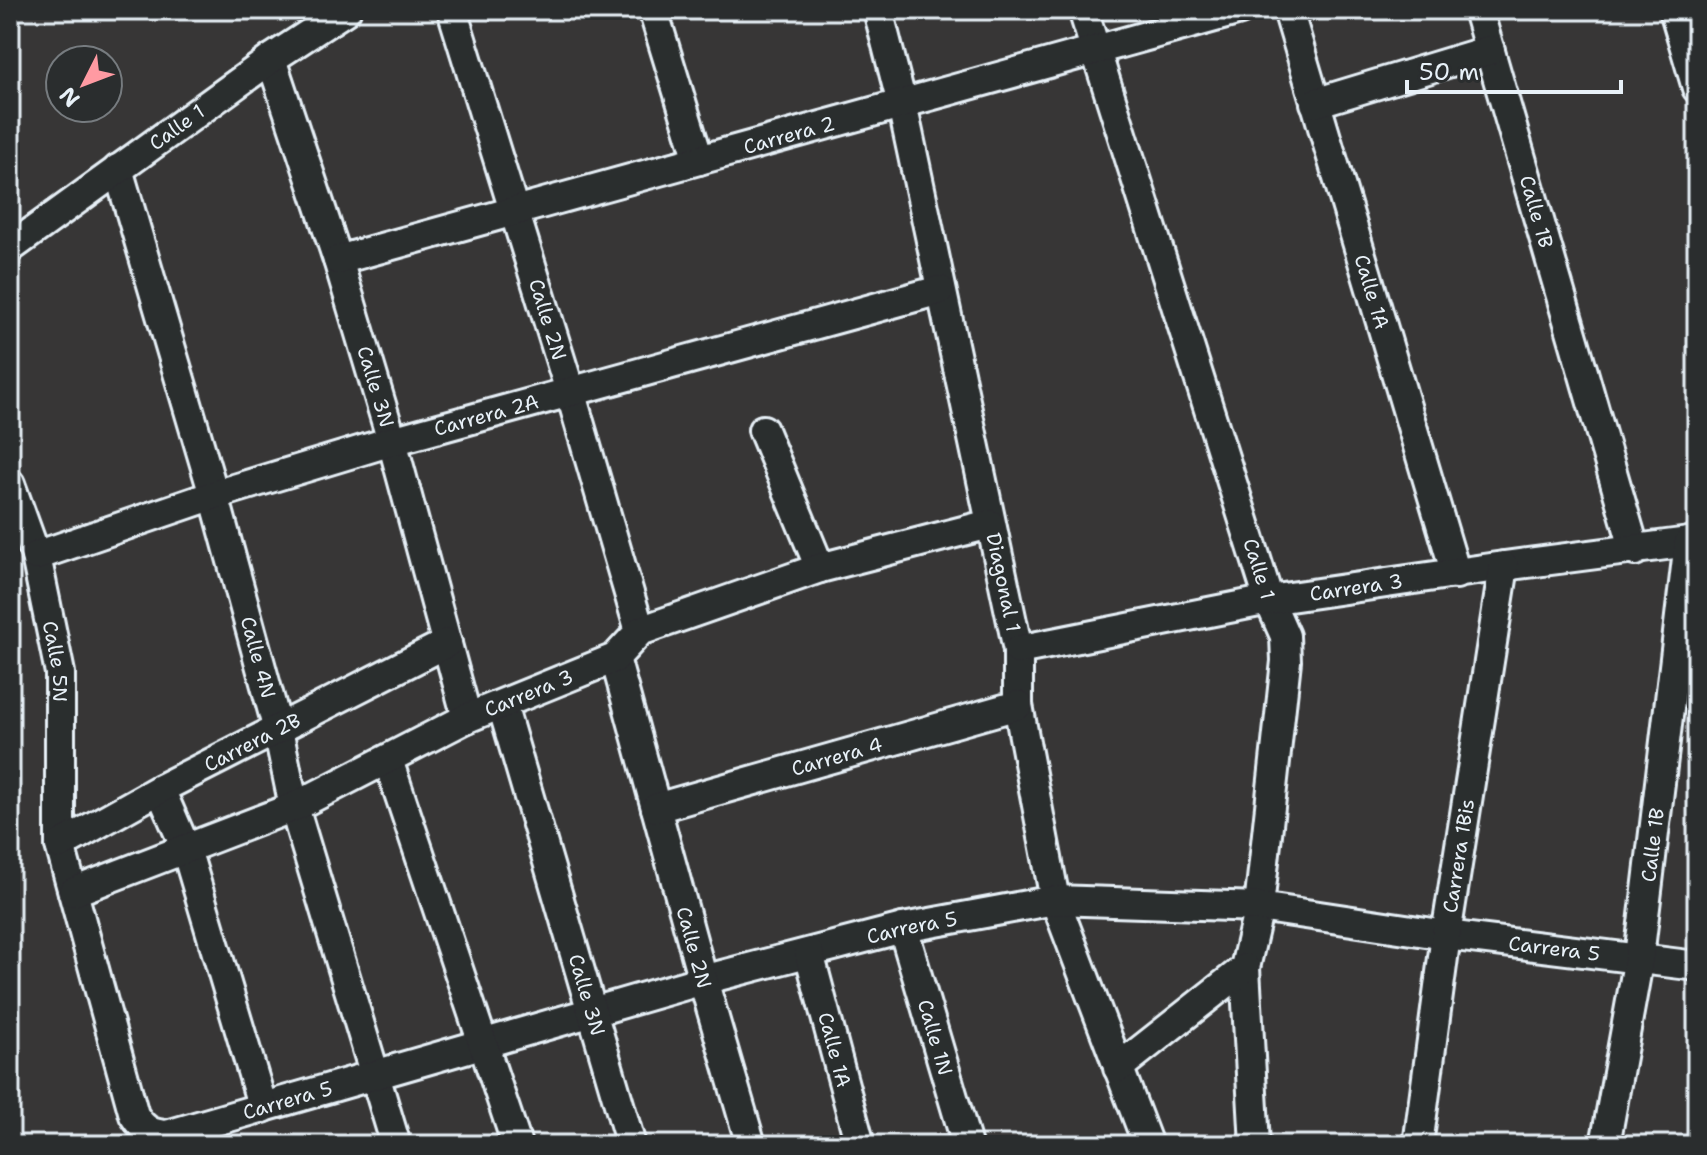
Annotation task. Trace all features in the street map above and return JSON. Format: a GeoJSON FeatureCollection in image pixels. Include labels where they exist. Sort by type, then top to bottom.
{"type":"FeatureCollection","features":[{"type":"Feature","properties":{"kind":"street","name":"Calle 1"},"geometry":{"type":"LineString","coordinates":[[10,248],[271,59],[346,10]]}},
{"type":"Feature","properties":{"kind":"street","name":"Calle 2N"},"geometry":{"type":"LineString","coordinates":[[452,10],[570,391],[640,631]]}},
{"type":"Feature","properties":{"kind":"street"},"geometry":{"type":"LineString","coordinates":[[653,10],[699,160]]}},
{"type":"Feature","properties":{"kind":"street","name":"Diagonal 1"},"geometry":{"type":"LineString","coordinates":[[878,10],[902,104],[1018,650],[1018,705],[1055,900],[1148,1145]]}},
{"type":"Feature","properties":{"kind":"street","name":"Calle 1"},"geometry":{"type":"LineString","coordinates":[[1083,10],[1269,600],[1285,636],[1286,661],[1259,907],[1245,968],[1255,1145]]}},
{"type":"Feature","properties":{"kind":"street","name":"Carrera 2"},"geometry":{"type":"LineString","coordinates":[[338,260],[1240,10]]}},
{"type":"Feature","properties":{"kind":"street","name":"Calle 1A"},"geometry":{"type":"LineString","coordinates":[[1288,10],[1456,574]]}},
{"type":"Feature","properties":{"kind":"street","name":"Calle 1B"},"geometry":{"type":"LineString","coordinates":[[1478,10],[1635,551]]}},
{"type":"Feature","properties":{"kind":"street"},"geometry":{"type":"LineString","coordinates":[[1674,10],[1697,88]]}},
{"type":"Feature","properties":{"kind":"street"},"geometry":{"type":"LineString","coordinates":[[1315,103],[1490,50]]}},
{"type":"Feature","properties":{"kind":"street","name":"Calle 3N"},"geometry":{"type":"LineString","coordinates":[[271,59],[338,260],[392,441],[467,718]]}},
{"type":"Feature","properties":{"kind":"street","name":"Calle 4N"},"geometry":{"type":"LineString","coordinates":[[118,169],[214,495],[278,730],[294,807],[396,1145]]}},
{"type":"Feature","properties":{"kind":"street","name":"Carrera 2A"},"geometry":{"type":"LineString","coordinates":[[36,556],[214,495],[392,441],[940,290]]}},
{"type":"Feature","properties":{"kind":"street"},"geometry":{"type":"LineString","coordinates":[[763,430],[820,568]]}},
{"type":"Feature","properties":{"kind":"street","name":"Calle 5N"},"geometry":{"type":"LineString","coordinates":[[10,484],[36,556],[60,673],[60,845],[134,1115],[147,1131]]}},
{"type":"Feature","properties":{"kind":"street","name":"Carrera 3"},"geometry":{"type":"LineString","coordinates":[[73,892],[294,807],[467,718],[615,658],[640,631],[820,568],[990,524]]}},
{"type":"Feature","properties":{"kind":"street","name":"Calle 1B"},"geometry":{"type":"LineString","coordinates":[[1605,1145],[1639,957],[1693,542]]}},
{"type":"Feature","properties":{"kind":"street","name":"Carrera 3"},"geometry":{"type":"LineString","coordinates":[[1018,650],[1269,600],[1693,542]]}},
{"type":"Feature","properties":{"kind":"street","name":"Carrera 1Bis"},"geometry":{"type":"LineString","coordinates":[[1418,1145],[1446,935],[1504,566]]}},
{"type":"Feature","properties":{"kind":"street","name":"Carrera 2B"},"geometry":{"type":"LineString","coordinates":[[60,845],[160,789],[447,643]]}},
{"type":"Feature","properties":{"kind":"street","name":"Calle 2N"},"geometry":{"type":"LineString","coordinates":[[615,658],[751,1145]]}},
{"type":"Feature","properties":{"kind":"street","name":"Calle 3N"},"geometry":{"type":"LineString","coordinates":[[502,705],[631,1145]]}},
{"type":"Feature","properties":{"kind":"street","name":"Carrera 4"},"geometry":{"type":"LineString","coordinates":[[656,808],[1018,705]]}},
{"type":"Feature","properties":{"kind":"street"},"geometry":{"type":"LineString","coordinates":[[388,760],[517,1145]]}},
{"type":"Feature","properties":{"kind":"street"},"geometry":{"type":"LineString","coordinates":[[160,789],[186,849],[263,1108]]}},
{"type":"Feature","properties":{"kind":"street","name":"Carrera 5"},"geometry":{"type":"LineString","coordinates":[[147,1131],[167,1135],[703,980],[903,928],[1055,900],[1259,907],[1446,935],[1697,966]]}},
{"type":"Feature","properties":{"kind":"street","name":"Calle 1N"},"geometry":{"type":"LineString","coordinates":[[903,928],[967,1145]]}},
{"type":"Feature","properties":{"kind":"street","name":"Calle 1A"},"geometry":{"type":"LineString","coordinates":[[809,953],[860,1145]]}},
{"type":"Feature","properties":{"kind":"street"},"geometry":{"type":"LineString","coordinates":[[1118,1068],[1245,968]]}}]}
